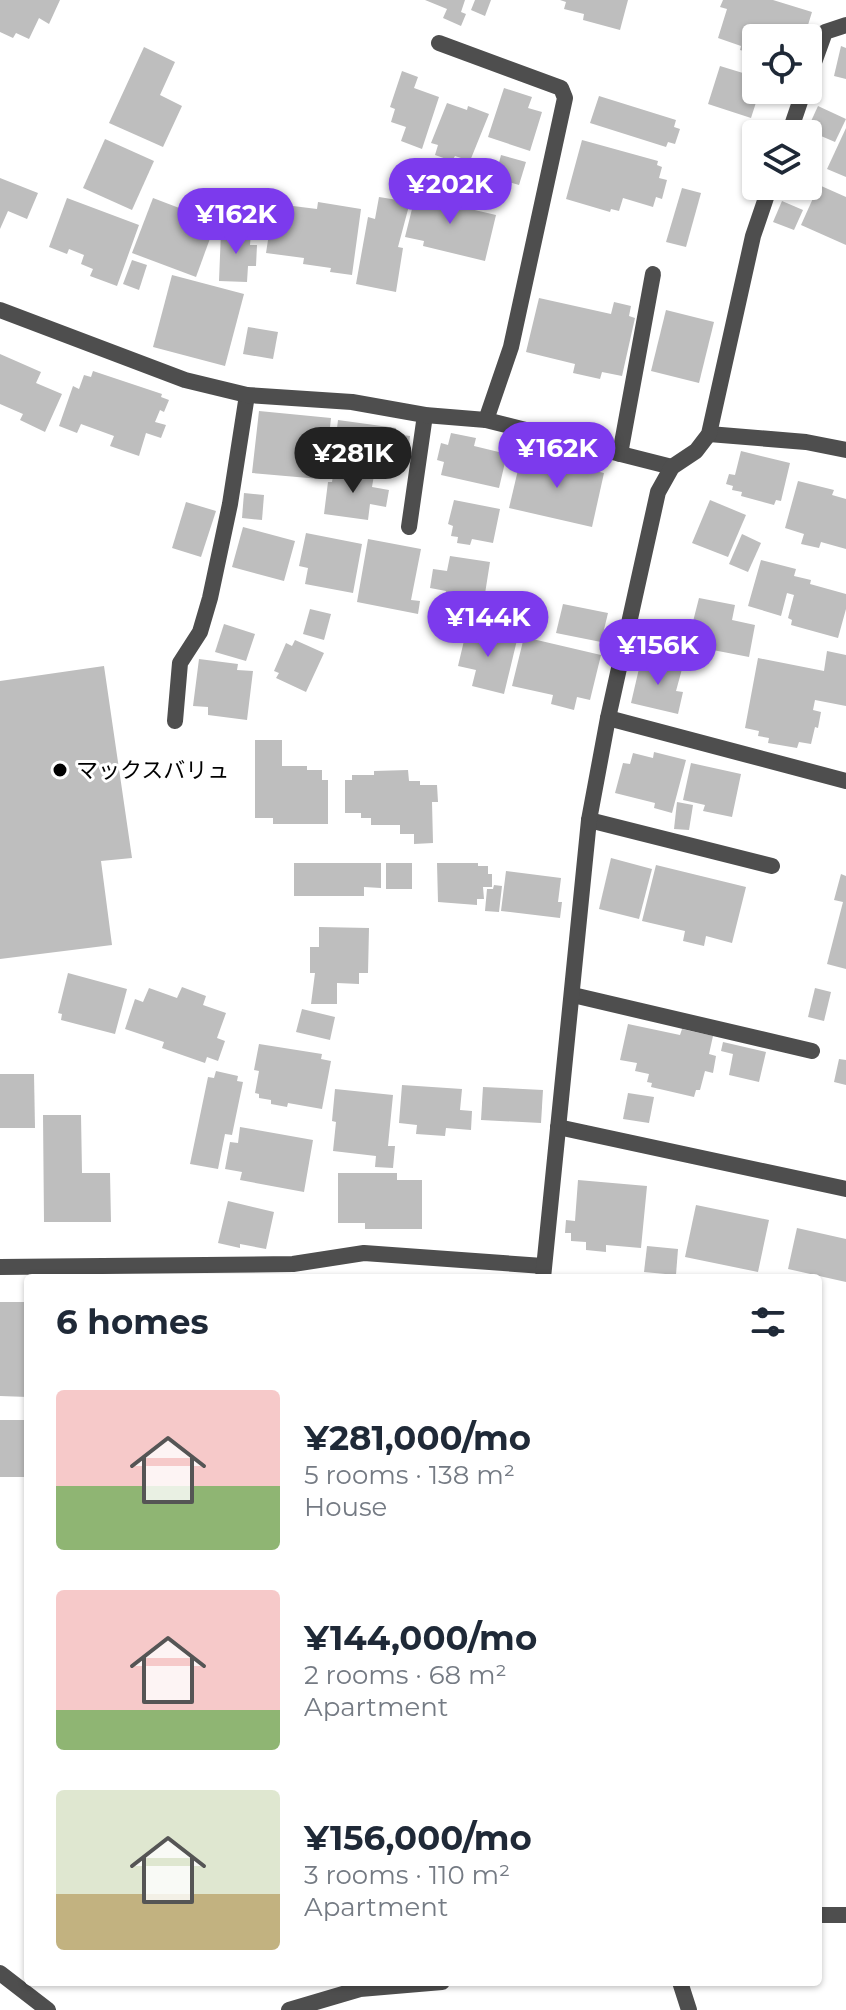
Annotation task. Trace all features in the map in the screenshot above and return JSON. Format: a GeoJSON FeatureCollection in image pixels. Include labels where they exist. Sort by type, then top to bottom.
{"type":"FeatureCollection","features":[{"type":"Feature","properties":{"kind":"street"},"geometry":{"type":"LineString","coordinates":[[822,40],[825,32],[846,25]]}},
{"type":"Feature","properties":{"kind":"street"},"geometry":{"type":"LineString","coordinates":[[439,43],[561,88],[565,98],[511,347],[486,420]]}},
{"type":"Feature","properties":{"kind":"street"},"geometry":{"type":"LineString","coordinates":[[0,1267],[66,1272],[295,1271],[364,1253],[543,1272],[589,820],[608,718],[658,492],[672,467],[696,451],[709,434],[753,236],[765,200]]}},
{"type":"Feature","properties":{"kind":"street"},"geometry":{"type":"LineString","coordinates":[[620,454],[653,274]]}},
{"type":"Feature","properties":{"kind":"street"},"geometry":{"type":"LineString","coordinates":[[0,310],[185,380],[247,395],[352,402],[425,415],[486,420],[672,467]]}},
{"type":"Feature","properties":{"kind":"street"},"geometry":{"type":"LineString","coordinates":[[175,721],[180,663],[200,632],[210,598],[230,504],[247,395]]}},
{"type":"Feature","properties":{"kind":"street"},"geometry":{"type":"LineString","coordinates":[[409,527],[425,415]]}},
{"type":"Feature","properties":{"kind":"street"},"geometry":{"type":"LineString","coordinates":[[709,434],[806,442],[846,450]]}},
{"type":"Feature","properties":{"kind":"street"},"geometry":{"type":"LineString","coordinates":[[608,718],[846,781]]}},
{"type":"Feature","properties":{"kind":"street"},"geometry":{"type":"LineString","coordinates":[[589,820],[772,866]]}},
{"type":"Feature","properties":{"kind":"street"},"geometry":{"type":"LineString","coordinates":[[573,995],[812,1051]]}},
{"type":"Feature","properties":{"kind":"street"},"geometry":{"type":"LineString","coordinates":[[558,1127],[846,1189]]}},
{"type":"Feature","properties":{"kind":"street"},"geometry":{"type":"LineString","coordinates":[[822,1915],[846,1915]]}},
{"type":"Feature","properties":{"kind":"street"},"geometry":{"type":"LineString","coordinates":[[0,1973],[48,2010]]}},
{"type":"Feature","properties":{"kind":"street"},"geometry":{"type":"LineString","coordinates":[[289,2010],[360,1989],[395,1986]]}},
{"type":"Feature","properties":{"kind":"street"},"geometry":{"type":"LineString","coordinates":[[681,1986],[689,2010]]}},
{"type":"Feature","properties":{"kind":"building"},"geometry":{"type":"Polygon","coordinates":[[[0,0],[60,0],[49,24],[39,18],[29,39],[16,33],[13,38],[0,32],[0,0]]]}},
{"type":"Feature","properties":{"kind":"building"},"geometry":{"type":"Polygon","coordinates":[[[425,0],[465,0],[461,12],[466,14],[461,26],[443,18],[447,9],[425,0]]]}},
{"type":"Feature","properties":{"kind":"building"},"geometry":{"type":"Polygon","coordinates":[[[475,0],[491,0],[485,16],[471,10],[475,0]]]}},
{"type":"Feature","properties":{"kind":"building"},"geometry":{"type":"Polygon","coordinates":[[[560,0],[628,0],[620,30],[583,20],[584,14],[564,9],[566,2],[560,0]]]}},
{"type":"Feature","properties":{"kind":"building"},"geometry":{"type":"Polygon","coordinates":[[[723,0],[773,0],[812,12],[808,24],[742,24],[742,50],[741,46],[718,38],[727,9],[720,7],[723,0]]]}},
{"type":"Feature","properties":{"kind":"building"},"geometry":{"type":"Polygon","coordinates":[[[841,46],[846,48],[846,79],[834,76],[841,46]]]}},
{"type":"Feature","properties":{"kind":"building"},"geometry":{"type":"Polygon","coordinates":[[[144,47],[175,62],[160,95],[182,106],[163,147],[109,123],[144,47]]]}},
{"type":"Feature","properties":{"kind":"building"},"geometry":{"type":"Polygon","coordinates":[[[720,66],[742,73],[742,104],[756,104],[751,118],[708,104],[720,66]]]}},
{"type":"Feature","properties":{"kind":"building"},"geometry":{"type":"Polygon","coordinates":[[[402,71],[418,77],[414,88],[439,97],[422,149],[401,141],[406,127],[391,122],[395,109],[390,107],[402,71]]]}},
{"type":"Feature","properties":{"kind":"building"},"geometry":{"type":"Polygon","coordinates":[[[504,88],[532,97],[528,108],[542,112],[530,151],[488,137],[504,88]]]}},
{"type":"Feature","properties":{"kind":"building"},"geometry":{"type":"Polygon","coordinates":[[[599,96],[676,120],[674,127],[680,129],[675,144],[668,142],[666,147],[590,123],[599,96]]]}},
{"type":"Feature","properties":{"kind":"building"},"geometry":{"type":"Polygon","coordinates":[[[447,103],[467,110],[468,106],[489,114],[470,161],[455,156],[452,161],[435,155],[438,145],[431,143],[447,103]]]}},
{"type":"Feature","properties":{"kind":"building"},"geometry":{"type":"Polygon","coordinates":[[[818,106],[846,119],[835,142],[822,136],[822,120],[812,120],[818,106]]]}},
{"type":"Feature","properties":{"kind":"building"},"geometry":{"type":"Polygon","coordinates":[[[846,128],[846,177],[827,169],[846,128]]]}},
{"type":"Feature","properties":{"kind":"building"},"geometry":{"type":"Polygon","coordinates":[[[105,139],[154,161],[132,210],[83,188],[105,139]]]}},
{"type":"Feature","properties":{"kind":"building"},"geometry":{"type":"Polygon","coordinates":[[[582,140],[658,161],[657,165],[662,167],[659,178],[667,180],[662,199],[656,197],[653,207],[623,198],[619,211],[611,209],[610,212],[566,199],[582,140]]]}},
{"type":"Feature","properties":{"kind":"building"},"geometry":{"type":"Polygon","coordinates":[[[501,155],[526,162],[519,185],[495,178],[501,155]]]}},
{"type":"Feature","properties":{"kind":"building"},"geometry":{"type":"Polygon","coordinates":[[[0,178],[38,193],[27,219],[8,211],[0,229],[0,178]]]}},
{"type":"Feature","properties":{"kind":"building"},"geometry":{"type":"Polygon","coordinates":[[[822,186],[846,197],[846,245],[801,225],[812,200],[822,200],[822,186]]]}},
{"type":"Feature","properties":{"kind":"building"},"geometry":{"type":"Polygon","coordinates":[[[682,188],[701,193],[686,247],[666,242],[682,188]]]}},
{"type":"Feature","properties":{"kind":"building"},"geometry":{"type":"Polygon","coordinates":[[[417,189],[451,197],[449,204],[496,215],[485,261],[423,246],[424,241],[405,237],[417,189]]]}},
{"type":"Feature","properties":{"kind":"building"},"geometry":{"type":"Polygon","coordinates":[[[379,197],[410,202],[398,247],[403,248],[396,292],[356,284],[368,217],[375,219],[379,197]]]}},
{"type":"Feature","properties":{"kind":"building"},"geometry":{"type":"Polygon","coordinates":[[[67,198],[139,225],[117,286],[90,276],[93,269],[81,264],[84,255],[69,249],[67,254],[49,247],[67,198]]]}},
{"type":"Feature","properties":{"kind":"building"},"geometry":{"type":"Polygon","coordinates":[[[153,198],[216,222],[196,277],[132,253],[153,198]]]}},
{"type":"Feature","properties":{"kind":"building"},"geometry":{"type":"Polygon","coordinates":[[[782,201],[803,210],[794,230],[773,222],[782,201]]]}},
{"type":"Feature","properties":{"kind":"building"},"geometry":{"type":"Polygon","coordinates":[[[318,202],[361,209],[352,275],[303,264],[304,258],[266,253],[273,208],[292,210],[293,206],[317,209],[318,202]]]}},
{"type":"Feature","properties":{"kind":"building"},"geometry":{"type":"Polygon","coordinates":[[[221,231],[251,232],[250,245],[257,245],[256,266],[248,266],[247,282],[219,281],[221,231]]]}},
{"type":"Feature","properties":{"kind":"building"},"geometry":{"type":"Polygon","coordinates":[[[132,260],[147,265],[139,290],[123,284],[132,260]]]}},
{"type":"Feature","properties":{"kind":"building"},"geometry":{"type":"Polygon","coordinates":[[[172,275],[244,294],[225,366],[153,347],[172,275]]]}},
{"type":"Feature","properties":{"kind":"building"},"geometry":{"type":"Polygon","coordinates":[[[539,298],[611,314],[614,302],[631,306],[629,316],[635,318],[622,376],[602,372],[600,379],[573,373],[575,364],[526,352],[539,298]]]}},
{"type":"Feature","properties":{"kind":"building"},"geometry":{"type":"Polygon","coordinates":[[[666,310],[714,322],[699,383],[651,371],[666,310]]]}},
{"type":"Feature","properties":{"kind":"building"},"geometry":{"type":"Polygon","coordinates":[[[248,327],[278,332],[273,359],[243,354],[248,327]]]}},
{"type":"Feature","properties":{"kind":"building"},"geometry":{"type":"Polygon","coordinates":[[[0,354],[41,372],[36,383],[62,394],[45,432],[20,420],[23,414],[0,404],[0,354]]]}},
{"type":"Feature","properties":{"kind":"building"},"geometry":{"type":"Polygon","coordinates":[[[93,371],[162,394],[161,397],[169,400],[155,422],[166,425],[161,438],[146,433],[139,456],[110,446],[114,436],[81,424],[77,433],[59,426],[73,386],[79,389],[84,375],[91,377],[93,371]]]}},
{"type":"Feature","properties":{"kind":"building"},"geometry":{"type":"Polygon","coordinates":[[[259,411],[331,418],[325,475],[320,474],[320,479],[252,473],[259,411]]]}},
{"type":"Feature","properties":{"kind":"building"},"geometry":{"type":"Polygon","coordinates":[[[338,420],[396,428],[395,434],[410,436],[408,453],[402,452],[401,459],[406,459],[405,471],[333,462],[338,420]]]}},
{"type":"Feature","properties":{"kind":"building"},"geometry":{"type":"Polygon","coordinates":[[[451,433],[476,438],[474,446],[507,454],[499,488],[441,475],[444,462],[437,460],[441,443],[448,445],[451,433]]]}},
{"type":"Feature","properties":{"kind":"building"},"geometry":{"type":"Polygon","coordinates":[[[741,451],[790,463],[781,501],[776,500],[774,505],[741,496],[742,492],[732,490],[733,486],[726,484],[729,474],[735,475],[741,451]]]}},
{"type":"Feature","properties":{"kind":"building"},"geometry":{"type":"Polygon","coordinates":[[[522,453],[604,473],[592,527],[509,508],[522,453]]]}},
{"type":"Feature","properties":{"kind":"building"},"geometry":{"type":"Polygon","coordinates":[[[334,469],[374,475],[372,487],[389,490],[386,507],[370,504],[368,520],[324,514],[328,482],[332,482],[334,469]]]}},
{"type":"Feature","properties":{"kind":"building"},"geometry":{"type":"Polygon","coordinates":[[[798,481],[834,490],[832,495],[846,499],[846,549],[821,542],[819,548],[801,544],[804,534],[785,528],[798,481]]]}},
{"type":"Feature","properties":{"kind":"building"},"geometry":{"type":"Polygon","coordinates":[[[244,493],[264,495],[262,520],[242,518],[244,493]]]}},
{"type":"Feature","properties":{"kind":"building"},"geometry":{"type":"Polygon","coordinates":[[[454,500],[500,509],[493,543],[472,539],[470,545],[457,543],[458,537],[451,536],[453,526],[448,524],[454,500]]]}},
{"type":"Feature","properties":{"kind":"building"},"geometry":{"type":"Polygon","coordinates":[[[710,500],[746,515],[728,557],[692,543],[710,500]]]}},
{"type":"Feature","properties":{"kind":"building"},"geometry":{"type":"Polygon","coordinates":[[[186,502],[216,511],[201,557],[172,548],[186,502]]]}},
{"type":"Feature","properties":{"kind":"building"},"geometry":{"type":"Polygon","coordinates":[[[243,527],[295,541],[284,581],[232,567],[243,527]]]}},
{"type":"Feature","properties":{"kind":"building"},"geometry":{"type":"Polygon","coordinates":[[[306,533],[362,544],[353,593],[305,584],[308,568],[299,566],[306,533]]]}},
{"type":"Feature","properties":{"kind":"building"},"geometry":{"type":"Polygon","coordinates":[[[742,534],[761,543],[748,572],[729,564],[742,534]]]}},
{"type":"Feature","properties":{"kind":"building"},"geometry":{"type":"Polygon","coordinates":[[[368,539],[421,549],[411,600],[420,601],[418,614],[357,602],[368,539]]]}},
{"type":"Feature","properties":{"kind":"building"},"geometry":{"type":"Polygon","coordinates":[[[450,556],[490,562],[484,600],[479,599],[476,617],[462,614],[460,604],[444,601],[446,591],[430,588],[433,569],[447,571],[450,556]]]}},
{"type":"Feature","properties":{"kind":"building"},"geometry":{"type":"Polygon","coordinates":[[[761,560],[796,569],[794,576],[811,580],[810,584],[846,594],[846,609],[838,638],[791,625],[792,620],[788,618],[794,595],[787,593],[781,616],[748,606],[761,560]]]}},
{"type":"Feature","properties":{"kind":"building"},"geometry":{"type":"Polygon","coordinates":[[[699,598],[735,605],[732,620],[755,625],[749,657],[687,645],[699,598]]]}},
{"type":"Feature","properties":{"kind":"building"},"geometry":{"type":"Polygon","coordinates":[[[563,604],[608,613],[601,642],[556,633],[563,604]]]}},
{"type":"Feature","properties":{"kind":"building"},"geometry":{"type":"Polygon","coordinates":[[[310,609],[331,614],[324,640],[303,634],[310,609]]]}},
{"type":"Feature","properties":{"kind":"building"},"geometry":{"type":"Polygon","coordinates":[[[224,624],[255,634],[246,661],[215,652],[224,624]]]}},
{"type":"Feature","properties":{"kind":"building"},"geometry":{"type":"Polygon","coordinates":[[[467,628],[517,640],[504,694],[472,686],[476,670],[458,666],[467,628]]]}},
{"type":"Feature","properties":{"kind":"building"},"geometry":{"type":"Polygon","coordinates":[[[524,637],[601,655],[590,700],[577,697],[574,710],[551,704],[553,695],[512,686],[524,637]]]}},
{"type":"Feature","properties":{"kind":"building"},"geometry":{"type":"Polygon","coordinates":[[[295,640],[324,653],[306,692],[276,678],[279,673],[274,671],[286,643],[292,646],[295,640]]]}},
{"type":"Feature","properties":{"kind":"building"},"geometry":{"type":"Polygon","coordinates":[[[664,643],[691,651],[686,666],[660,658],[664,643]]]}},
{"type":"Feature","properties":{"kind":"building"},"geometry":{"type":"Polygon","coordinates":[[[827,651],[846,655],[846,706],[815,700],[813,710],[821,712],[811,744],[799,742],[797,748],[768,743],[769,738],[758,736],[759,731],[745,728],[758,658],[824,671],[827,651]]]}},
{"type":"Feature","properties":{"kind":"building"},"geometry":{"type":"Polygon","coordinates":[[[199,659],[238,664],[237,670],[253,671],[247,720],[208,715],[208,707],[193,706],[199,659]]]}},
{"type":"Feature","properties":{"kind":"building"},"geometry":{"type":"Polygon","coordinates":[[[641,660],[682,669],[676,691],[683,692],[678,714],[631,703],[641,660]]]}},
{"type":"Feature","properties":{"kind":"building","name":"マックスバリュ"},"geometry":{"type":"Polygon","coordinates":[[[104,666],[132,858],[101,861],[112,945],[0,959],[0,681],[104,666]]]}},
{"type":"Feature","properties":{"kind":"building"},"geometry":{"type":"Polygon","coordinates":[[[255,740],[282,740],[282,766],[307,766],[307,770],[322,770],[322,780],[328,780],[328,824],[273,824],[273,818],[255,818],[255,740]]]}},
{"type":"Feature","properties":{"kind":"building"},"geometry":{"type":"Polygon","coordinates":[[[654,752],[686,760],[672,813],[654,808],[655,803],[615,793],[623,763],[630,764],[633,753],[653,758],[654,752]]]}},
{"type":"Feature","properties":{"kind":"building"},"geometry":{"type":"Polygon","coordinates":[[[691,763],[741,774],[732,817],[703,811],[705,805],[683,800],[691,763]]]}},
{"type":"Feature","properties":{"kind":"building"},"geometry":{"type":"Polygon","coordinates":[[[408,770],[409,781],[420,781],[420,785],[437,785],[438,802],[432,802],[433,843],[414,844],[414,834],[400,834],[400,825],[371,825],[371,818],[361,818],[361,813],[345,813],[345,780],[352,780],[352,775],[408,770]]]}},
{"type":"Feature","properties":{"kind":"building"},"geometry":{"type":"Polygon","coordinates":[[[677,802],[693,805],[689,830],[674,829],[677,802]]]}},
{"type":"Feature","properties":{"kind":"building"},"geometry":{"type":"Polygon","coordinates":[[[611,858],[652,869],[639,919],[599,909],[611,858]]]}},
{"type":"Feature","properties":{"kind":"building"},"geometry":{"type":"Polygon","coordinates":[[[294,863],[381,863],[381,888],[364,887],[364,896],[294,896],[294,863]]]}},
{"type":"Feature","properties":{"kind":"building"},"geometry":{"type":"Polygon","coordinates":[[[386,863],[412,863],[412,889],[386,889],[386,863]]]}},
{"type":"Feature","properties":{"kind":"building"},"geometry":{"type":"Polygon","coordinates":[[[437,863],[478,863],[478,866],[488,866],[488,874],[492,874],[492,887],[483,887],[484,899],[477,899],[477,905],[438,902],[437,863]]]}},
{"type":"Feature","properties":{"kind":"building"},"geometry":{"type":"Polygon","coordinates":[[[656,865],[746,887],[732,943],[706,936],[704,946],[683,941],[685,931],[642,921],[656,865]]]}},
{"type":"Feature","properties":{"kind":"building"},"geometry":{"type":"Polygon","coordinates":[[[506,871],[561,878],[560,918],[501,911],[506,871]]]}},
{"type":"Feature","properties":{"kind":"building"},"geometry":{"type":"Polygon","coordinates":[[[841,874],[846,876],[846,969],[827,964],[843,902],[834,900],[841,874]]]}},
{"type":"Feature","properties":{"kind":"building"},"geometry":{"type":"Polygon","coordinates":[[[494,885],[502,886],[499,912],[485,911],[487,889],[493,889],[494,885]]]}},
{"type":"Feature","properties":{"kind":"building"},"geometry":{"type":"Polygon","coordinates":[[[319,927],[369,928],[368,973],[359,973],[359,984],[337,983],[337,1004],[311,1004],[315,973],[310,973],[310,947],[319,947],[319,927]]]}},
{"type":"Feature","properties":{"kind":"building"},"geometry":{"type":"Polygon","coordinates":[[[68,973],[127,989],[115,1034],[61,1020],[62,1014],[58,1013],[68,973]]]}},
{"type":"Feature","properties":{"kind":"building"},"geometry":{"type":"Polygon","coordinates":[[[182,987],[206,996],[203,1005],[226,1013],[217,1038],[225,1041],[218,1061],[207,1057],[205,1063],[162,1048],[164,1042],[125,1029],[135,999],[143,1002],[149,988],[177,998],[182,987]]]}},
{"type":"Feature","properties":{"kind":"building"},"geometry":{"type":"Polygon","coordinates":[[[815,988],[831,992],[824,1021],[808,1017],[815,988]]]}},
{"type":"Feature","properties":{"kind":"building"},"geometry":{"type":"Polygon","coordinates":[[[302,1009],[335,1017],[330,1040],[296,1032],[302,1009]]]}},
{"type":"Feature","properties":{"kind":"building"},"geometry":{"type":"Polygon","coordinates":[[[628,1024],[680,1035],[682,1029],[713,1036],[709,1054],[716,1056],[713,1073],[705,1071],[700,1090],[696,1090],[694,1097],[651,1087],[652,1083],[647,1082],[649,1074],[635,1071],[637,1063],[620,1060],[628,1024]]]}},
{"type":"Feature","properties":{"kind":"building"},"geometry":{"type":"Polygon","coordinates":[[[723,1042],[766,1052],[759,1082],[729,1075],[733,1054],[721,1051],[723,1042]]]}},
{"type":"Feature","properties":{"kind":"building"},"geometry":{"type":"Polygon","coordinates":[[[259,1044],[322,1054],[321,1059],[331,1061],[322,1109],[288,1103],[287,1107],[259,1098],[259,1094],[255,1093],[259,1071],[254,1070],[259,1044]]]}},
{"type":"Feature","properties":{"kind":"building"},"geometry":{"type":"Polygon","coordinates":[[[839,1059],[846,1060],[846,1085],[834,1082],[839,1059]]]}},
{"type":"Feature","properties":{"kind":"building"},"geometry":{"type":"Polygon","coordinates":[[[216,1071],[238,1076],[237,1081],[243,1082],[232,1135],[225,1134],[218,1169],[190,1164],[208,1077],[214,1078],[216,1071]]]}},
{"type":"Feature","properties":{"kind":"building"},"geometry":{"type":"Polygon","coordinates":[[[0,1074],[34,1074],[35,1128],[0,1128],[0,1074]]]}},
{"type":"Feature","properties":{"kind":"building"},"geometry":{"type":"Polygon","coordinates":[[[402,1085],[462,1089],[460,1110],[472,1111],[471,1130],[446,1128],[445,1136],[416,1134],[417,1125],[399,1123],[402,1085]]]}},
{"type":"Feature","properties":{"kind":"building"},"geometry":{"type":"Polygon","coordinates":[[[483,1087],[543,1090],[541,1123],[481,1120],[483,1087]]]}},
{"type":"Feature","properties":{"kind":"building"},"geometry":{"type":"Polygon","coordinates":[[[335,1089],[393,1095],[388,1146],[395,1146],[393,1168],[375,1167],[376,1156],[333,1151],[335,1089]]]}},
{"type":"Feature","properties":{"kind":"building"},"geometry":{"type":"Polygon","coordinates":[[[628,1093],[654,1097],[649,1123],[623,1119],[628,1093]]]}},
{"type":"Feature","properties":{"kind":"building"},"geometry":{"type":"Polygon","coordinates":[[[43,1115],[81,1115],[82,1173],[110,1173],[111,1222],[44,1222],[43,1115]]]}},
{"type":"Feature","properties":{"kind":"building"},"geometry":{"type":"Polygon","coordinates":[[[240,1127],[313,1140],[304,1192],[240,1180],[242,1172],[225,1169],[230,1142],[238,1143],[240,1127]]]}},
{"type":"Feature","properties":{"kind":"building"},"geometry":{"type":"Polygon","coordinates":[[[338,1173],[397,1173],[397,1180],[422,1180],[422,1229],[365,1229],[365,1223],[338,1223],[338,1173]]]}},
{"type":"Feature","properties":{"kind":"building"},"geometry":{"type":"Polygon","coordinates":[[[578,1180],[647,1186],[641,1248],[606,1245],[606,1252],[586,1250],[586,1242],[571,1241],[571,1233],[565,1233],[566,1220],[575,1221],[578,1180]]]}},
{"type":"Feature","properties":{"kind":"building"},"geometry":{"type":"Polygon","coordinates":[[[228,1201],[274,1212],[266,1249],[218,1243],[228,1201]]]}},
{"type":"Feature","properties":{"kind":"building"},"geometry":{"type":"Polygon","coordinates":[[[696,1205],[769,1220],[758,1272],[685,1257],[696,1205]]]}},
{"type":"Feature","properties":{"kind":"building"},"geometry":{"type":"Polygon","coordinates":[[[797,1228],[846,1239],[846,1282],[822,1277],[822,1274],[788,1269],[797,1228]]]}},
{"type":"Feature","properties":{"kind":"building"},"geometry":{"type":"Polygon","coordinates":[[[647,1246],[678,1249],[676,1274],[644,1272],[647,1246]]]}},
{"type":"Feature","properties":{"kind":"building"},"geometry":{"type":"Polygon","coordinates":[[[0,1302],[24,1302],[24,1397],[0,1396],[0,1302]]]}},
{"type":"Feature","properties":{"kind":"building"},"geometry":{"type":"Polygon","coordinates":[[[0,1420],[24,1420],[24,1477],[0,1477],[0,1420]]]}},
{"type":"Feature","properties":{"kind":"place","name":"マックスバリュ"},"geometry":{"type":"Point","coordinates":[60,770]}}]}
